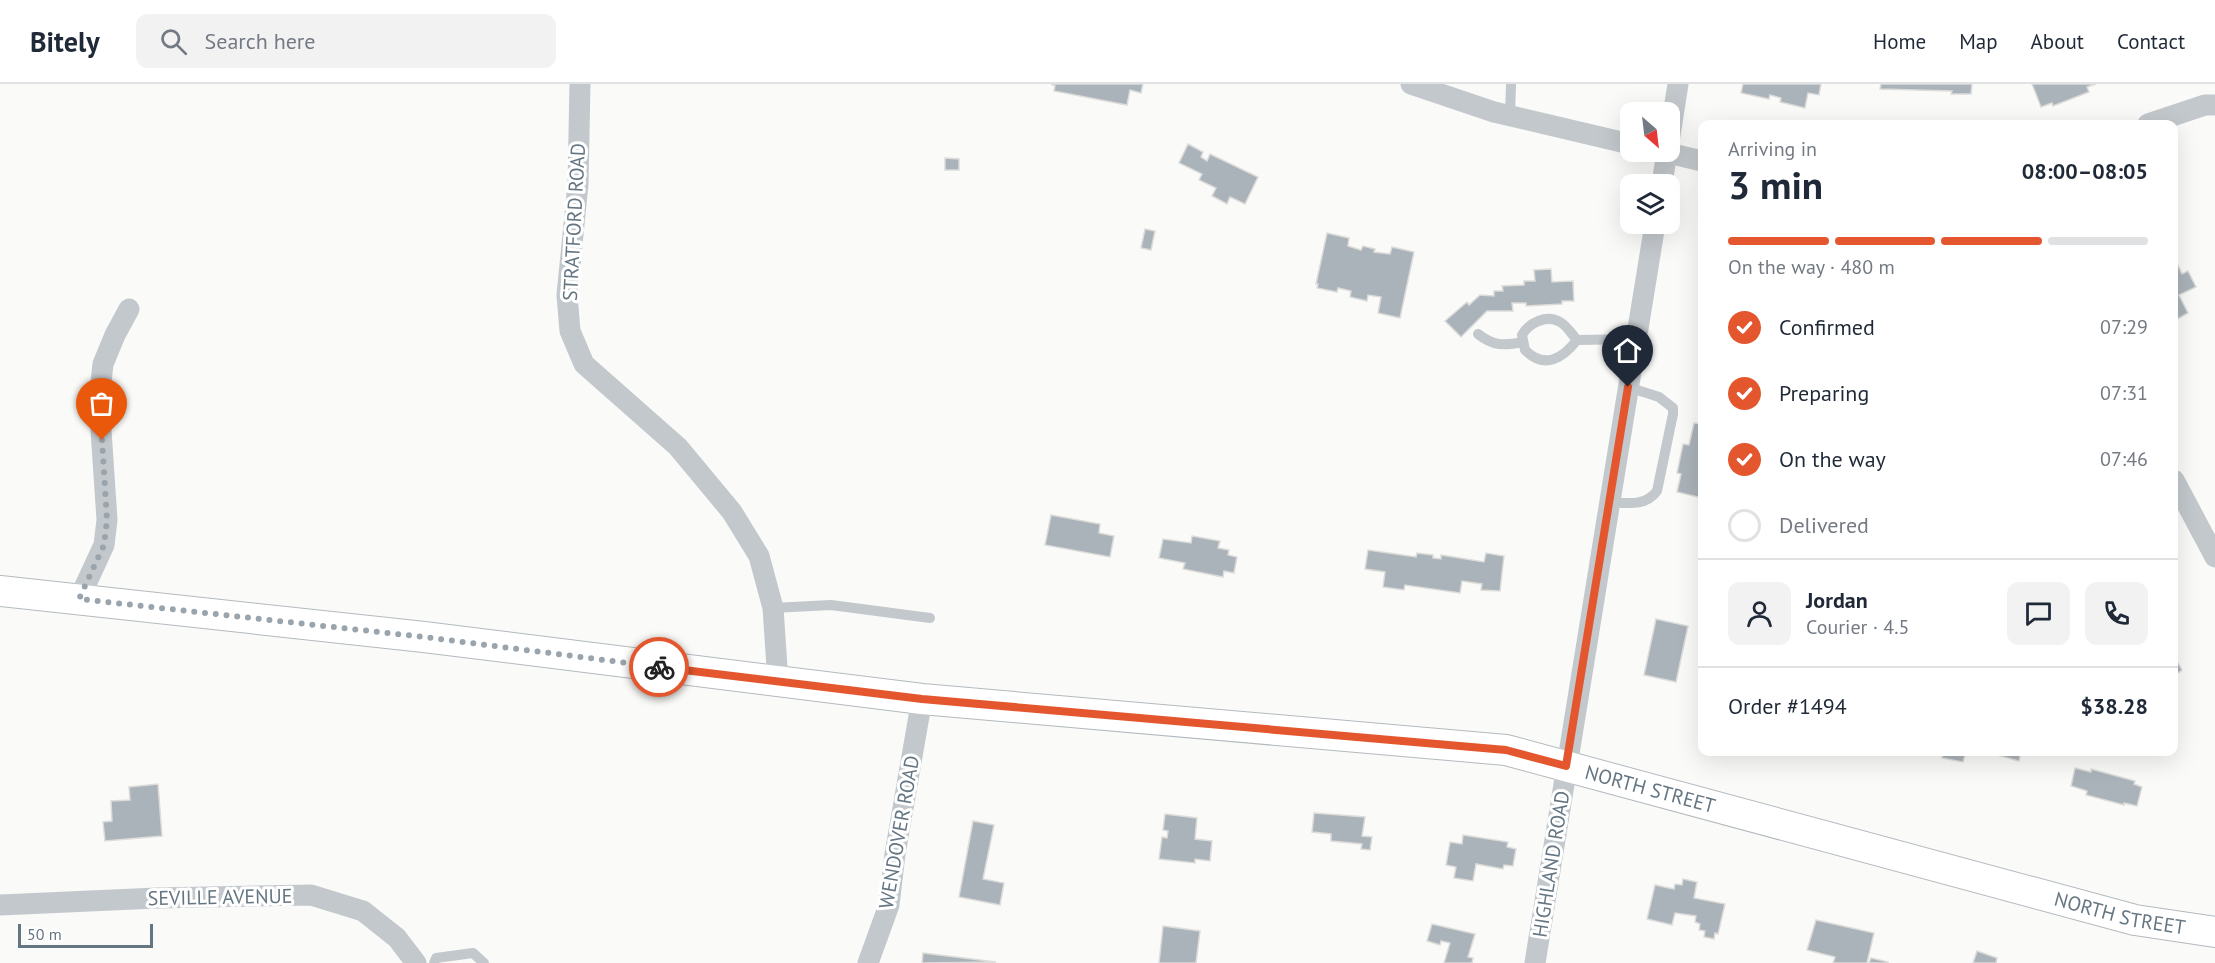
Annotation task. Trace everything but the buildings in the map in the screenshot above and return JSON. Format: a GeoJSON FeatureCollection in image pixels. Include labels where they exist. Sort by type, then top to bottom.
{"type":"FeatureCollection","features":[{"type":"Feature","properties":{"kind":"main road","name":"NORTH STREET"},"geometry":{"type":"LineString","coordinates":[[0,591],[424,637],[922,699],[1506,750],[2135,920],[2215,932]]}},
{"type":"Feature","properties":{"kind":"street","name":"STRATFORD ROAD"},"geometry":{"type":"LineString","coordinates":[[580,84],[578,184],[567,295],[570,332],[584,364],[678,447],[732,512],[759,556],[773,608],[778,682]]}},
{"type":"Feature","properties":{"kind":"street"},"geometry":{"type":"LineString","coordinates":[[1411,84],[1494,112],[1620,142]]}},
{"type":"Feature","properties":{"kind":"street"},"geometry":{"type":"LineString","coordinates":[[1675,102],[1678,84]]}},
{"type":"Feature","properties":{"kind":"street"},"geometry":{"type":"LineString","coordinates":[[2160,120],[2205,105],[2215,105]]}},
{"type":"Feature","properties":{"kind":"street"},"geometry":{"type":"LineString","coordinates":[[1680,155],[1698,159]]}},
{"type":"Feature","properties":{"kind":"street","name":"HIGHLAND ROAD"},"geometry":{"type":"LineString","coordinates":[[1535,963],[1653,234]]}},
{"type":"Feature","properties":{"kind":"street"},"geometry":{"type":"LineString","coordinates":[[79,599],[104,545],[107,520],[99,400],[103,364],[129,309]]}},
{"type":"Feature","properties":{"kind":"street"},"geometry":{"type":"LineString","coordinates":[[2178,488],[2215,557]]}},
{"type":"Feature","properties":{"kind":"street","name":"WENDOVER ROAD"},"geometry":{"type":"LineString","coordinates":[[868,963],[889,905],[895,854],[922,699]]}},
{"type":"Feature","properties":{"kind":"street","name":"SEVILLE AVENUE"},"geometry":{"type":"LineString","coordinates":[[0,905],[157,898],[311,895],[363,911],[397,938],[416,963]]}},
{"type":"Feature","properties":{"kind":"lane"},"geometry":{"type":"LineString","coordinates":[[1510,116],[1511,84]]}},
{"type":"Feature","properties":{"kind":"lane"},"geometry":{"type":"LineString","coordinates":[[1577,340],[1568,328],[1552,319],[1543,319],[1527,327],[1522,335],[1525,350],[1530,355],[1536,359],[1549,360],[1559,358],[1577,340],[1636,339]]}},
{"type":"Feature","properties":{"kind":"lane"},"geometry":{"type":"LineString","coordinates":[[1478,334],[1489,343],[1506,345],[1523,342]]}},
{"type":"Feature","properties":{"kind":"lane"},"geometry":{"type":"LineString","coordinates":[[1610,502],[1637,504],[1654,496],[1673,414],[1673,408],[1659,397],[1628,387]]}},
{"type":"Feature","properties":{"kind":"lane"},"geometry":{"type":"LineString","coordinates":[[773,608],[831,605],[930,618]]}},
{"type":"Feature","properties":{"kind":"lane"},"geometry":{"type":"LineString","coordinates":[[434,963],[436,958],[473,952],[484,963]]}},
{"type":"Feature","properties":{"kind":"way so far"},"geometry":{"type":"LineString","coordinates":[[102,440],[107,520],[104,545],[79,599],[424,637],[659,667]]}},
{"type":"Feature","properties":{"kind":"route"},"geometry":{"type":"LineString","coordinates":[[659,667],[922,699],[1506,750],[1566,766],[1628,387]]}}]}
